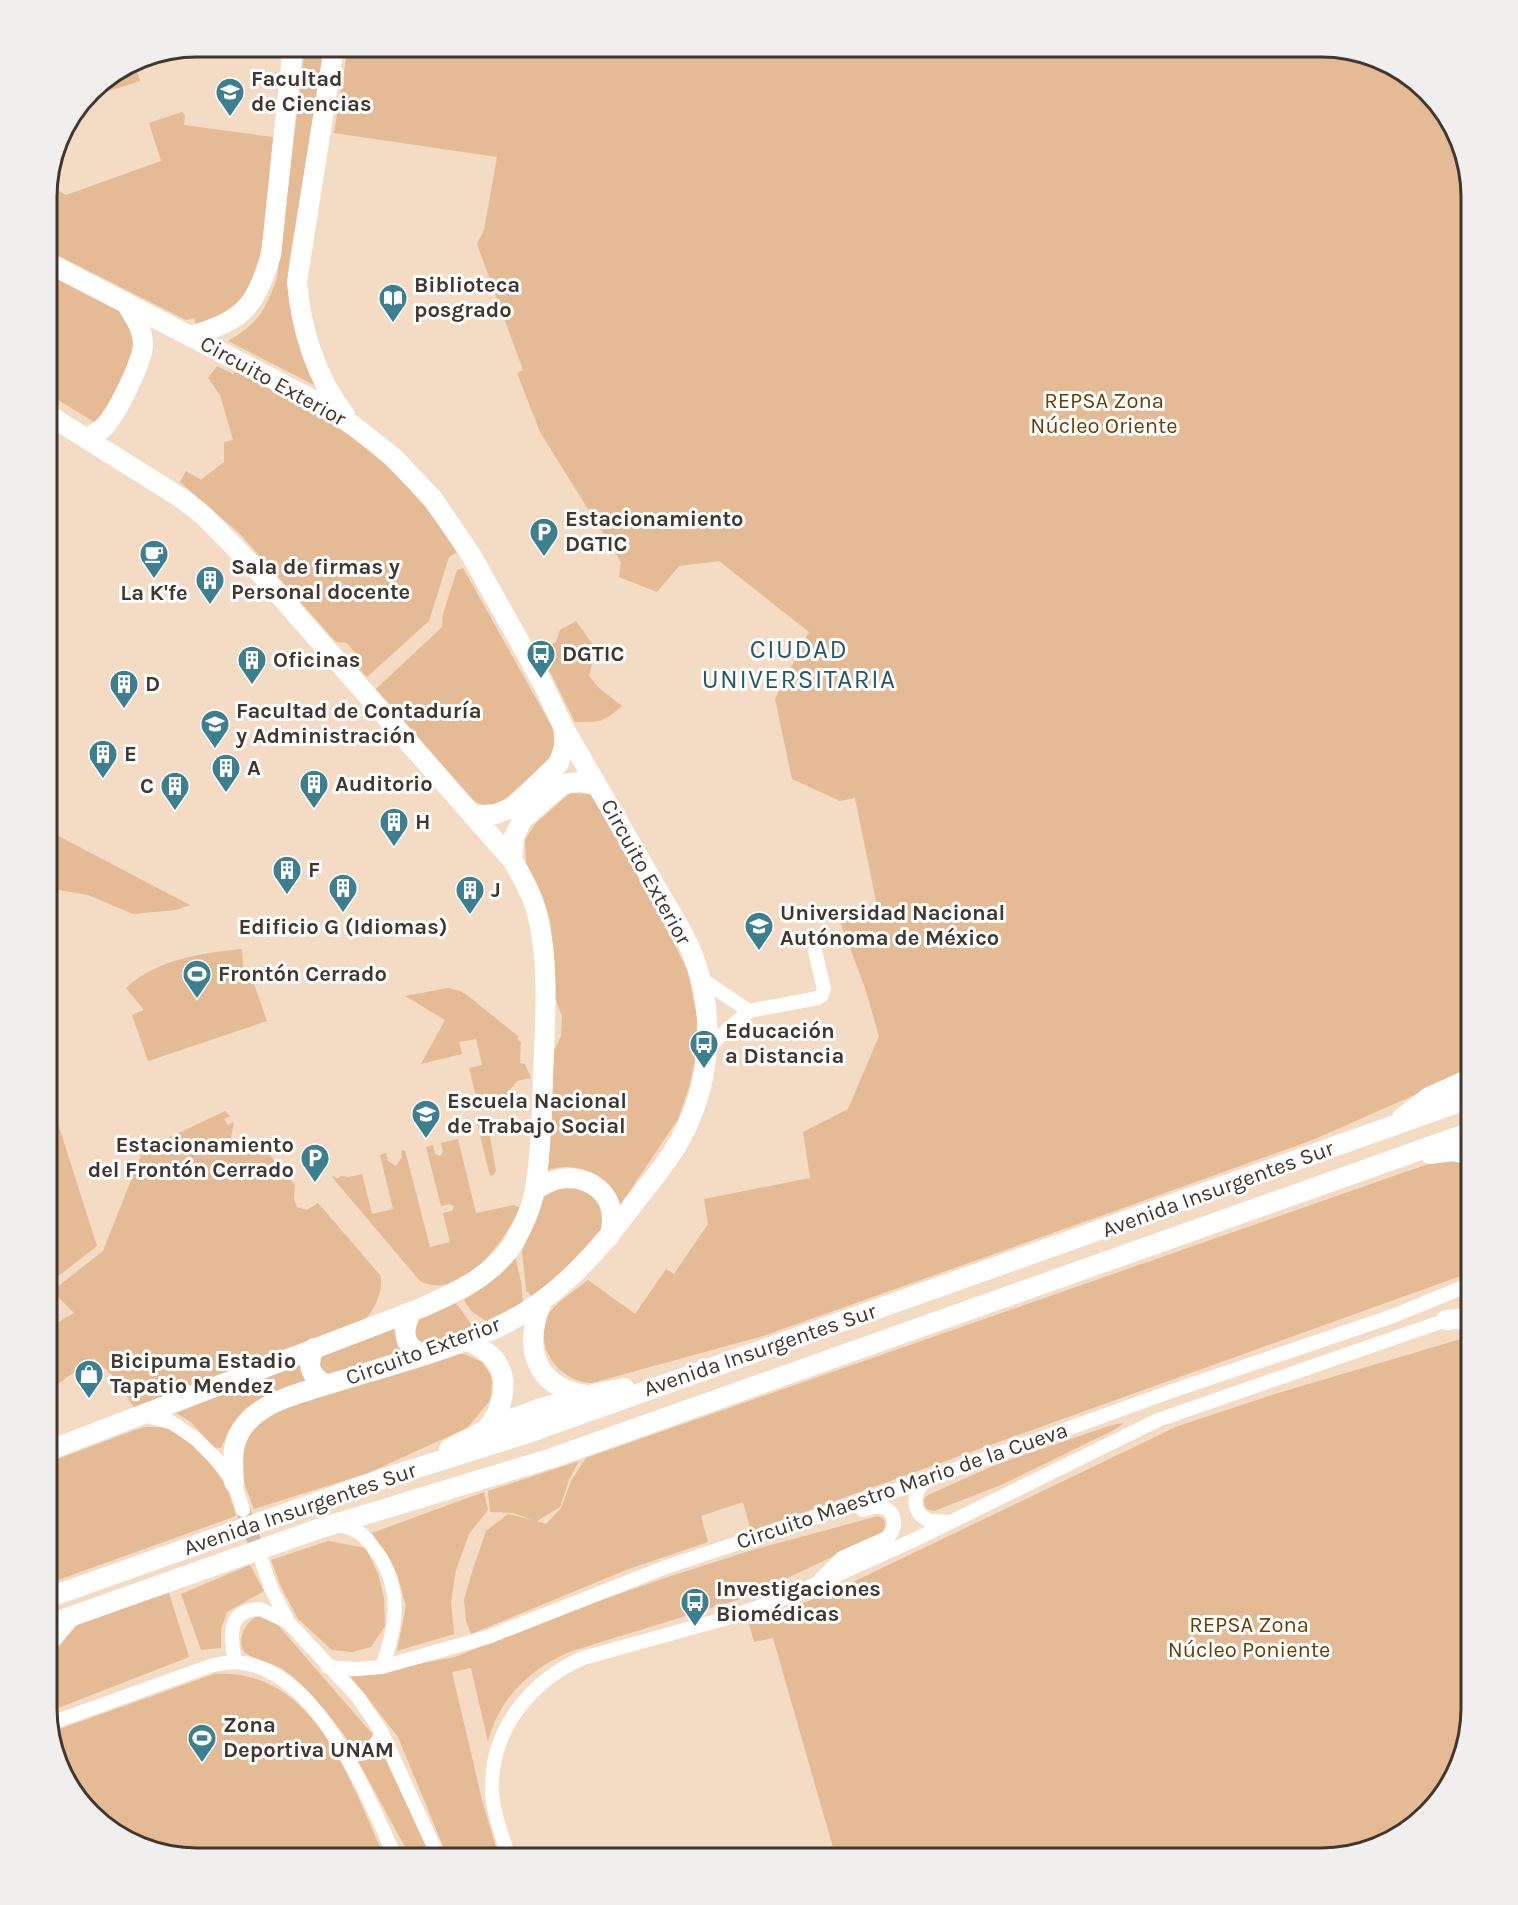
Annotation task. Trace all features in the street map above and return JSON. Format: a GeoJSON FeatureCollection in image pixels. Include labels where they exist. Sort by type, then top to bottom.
{"type":"FeatureCollection","features":[{"type":"Feature","properties":{"kind":"street"},"geometry":{"type":"LineString","coordinates":[[191,336],[220,327],[238,316],[250,305],[262,283],[271,255],[291,57]]}},
{"type":"Feature","properties":{"kind":"street"},"geometry":{"type":"LineString","coordinates":[[332,57],[297,282],[299,308],[319,370],[334,400],[354,426]]}},
{"type":"Feature","properties":{"kind":"street","name":"Circuito Exterior"},"geometry":{"type":"LineString","coordinates":[[57,267],[316,402],[354,426],[393,457],[433,499],[471,555],[541,680],[565,730],[681,932],[695,960],[707,1012],[708,1047],[698,1095],[679,1142],[609,1237],[576,1274],[542,1302],[493,1329],[426,1354],[285,1398],[254,1416],[238,1434],[232,1454],[234,1482],[243,1510]]}},
{"type":"Feature","properties":{"kind":"street"},"geometry":{"type":"LineString","coordinates":[[87,438],[105,427],[115,412],[141,358],[142,335],[125,302]]}},
{"type":"Feature","properties":{"kind":"street","name":"Circuito Exterior"},"geometry":{"type":"LineString","coordinates":[[57,420],[181,498],[203,515],[258,571],[512,860],[525,880],[537,911],[542,938],[546,998],[544,1067],[535,1191],[521,1228],[512,1245],[498,1262],[453,1294],[412,1312],[57,1447]]}},
{"type":"Feature","properties":{"kind":"street"},"geometry":{"type":"LineString","coordinates":[[473,816],[496,814],[513,807],[559,763],[564,747],[565,730]]}},
{"type":"Feature","properties":{"kind":"street"},"geometry":{"type":"LineString","coordinates":[[512,860],[514,837],[522,820],[563,784],[579,782],[597,786]]}},
{"type":"Feature","properties":{"kind":"street"},"geometry":{"type":"LineString","coordinates":[[708,1047],[749,1011],[818,998],[822,995],[824,989],[815,951]]}},
{"type":"Feature","properties":{"kind":"street"},"geometry":{"type":"LineString","coordinates":[[700,978],[749,1011]]}},
{"type":"Feature","properties":{"kind":"street"},"geometry":{"type":"LineString","coordinates":[[1393,1126],[1429,1097],[1461,1083]]}},
{"type":"Feature","properties":{"kind":"street","name":"Avenida Insurgentes Sur"},"geometry":{"type":"LineString","coordinates":[[57,1594],[388,1477],[522,1435],[677,1378],[1461,1102]]}},
{"type":"Feature","properties":{"kind":"street","name":"Avenida Insurgentes Sur"},"geometry":{"type":"LineString","coordinates":[[57,1621],[273,1545],[552,1458],[1461,1135]]}},
{"type":"Feature","properties":{"kind":"street"},"geometry":{"type":"LineString","coordinates":[[1375,1165],[1445,1151],[1461,1151]]}},
{"type":"Feature","properties":{"kind":"street"},"geometry":{"type":"LineString","coordinates":[[535,1191],[546,1183],[561,1178],[579,1178],[595,1186],[610,1205],[613,1221],[609,1237]]}},
{"type":"Feature","properties":{"kind":"street","name":"Circuito Maestro Mario de la Cueva"},"geometry":{"type":"LineString","coordinates":[[328,1667],[357,1669],[381,1667],[488,1637],[666,1567],[789,1527],[1172,1391],[1394,1316],[1461,1288]]}},
{"type":"Feature","properties":{"kind":"street"},"geometry":{"type":"LineString","coordinates":[[542,1302],[536,1318],[532,1341],[536,1360],[554,1383],[572,1392],[586,1395]]}},
{"type":"Feature","properties":{"kind":"street"},"geometry":{"type":"LineString","coordinates":[[412,1312],[405,1327],[406,1339],[415,1351],[426,1354]]}},
{"type":"Feature","properties":{"kind":"street","name":"Circuito Maestro Mario de la Cueva"},"geometry":{"type":"LineString","coordinates":[[506,1848],[492,1792],[497,1754],[504,1732],[515,1712],[530,1694],[554,1673],[583,1659],[724,1619],[816,1584],[914,1540],[1158,1420],[1461,1315]]}},
{"type":"Feature","properties":{"kind":"street"},"geometry":{"type":"LineString","coordinates":[[1446,1320],[1461,1319]]}},
{"type":"Feature","properties":{"kind":"street"},"geometry":{"type":"LineString","coordinates":[[468,1340],[489,1353],[502,1376],[504,1389],[501,1405],[496,1418],[486,1430]]}},
{"type":"Feature","properties":{"kind":"street"},"geometry":{"type":"LineString","coordinates":[[314,1348],[309,1363],[313,1376],[326,1385]]}},
{"type":"Feature","properties":{"kind":"street"},"geometry":{"type":"LineString","coordinates":[[388,1477],[486,1430],[555,1403],[677,1378]]}},
{"type":"Feature","properties":{"kind":"street","name":"Circuito Exterior"},"geometry":{"type":"LineString","coordinates":[[142,1415],[171,1422],[185,1430],[217,1460],[234,1482]]}},
{"type":"Feature","properties":{"kind":"street"},"geometry":{"type":"LineString","coordinates":[[932,1477],[917,1489],[915,1502],[917,1508],[929,1520],[948,1522]]}},
{"type":"Feature","properties":{"kind":"street"},"geometry":{"type":"LineString","coordinates":[[789,1527],[810,1528],[879,1506],[885,1508],[892,1516],[894,1527],[889,1536],[837,1561],[816,1584]]}},
{"type":"Feature","properties":{"kind":"street"},"geometry":{"type":"LineString","coordinates":[[338,1524],[359,1532],[375,1549],[390,1573],[396,1607],[393,1630],[381,1667]]}},
{"type":"Feature","properties":{"kind":"street"},"geometry":{"type":"LineString","coordinates":[[262,1562],[271,1588],[288,1622],[358,1697],[382,1732],[435,1848]]}},
{"type":"Feature","properties":{"kind":"street"},"geometry":{"type":"LineString","coordinates":[[235,1662],[231,1635],[234,1623],[242,1614],[253,1609],[260,1609],[288,1622]]}},
{"type":"Feature","properties":{"kind":"street"},"geometry":{"type":"LineString","coordinates":[[57,1635],[76,1614]]}},
{"type":"Feature","properties":{"kind":"street"},"geometry":{"type":"LineString","coordinates":[[58,1721],[213,1665],[235,1662],[263,1670],[295,1689],[330,1730],[346,1754],[391,1848]]}},
{"type":"Feature","properties":{"kind":"street"},"geometry":{"type":"LineString","coordinates":[[346,1754],[356,1755],[369,1751],[374,1747],[382,1732]]}},
{"type":"Feature","properties":{"kind":"green space"},"geometry":{"type":"Polygon","coordinates":[[[304,57],[323,57],[288,280],[291,312],[299,342],[318,387],[228,341],[247,328],[260,315],[277,278],[304,57]]]}},
{"type":"Feature","properties":{"kind":"green space","name":"REPSA Zona Núcleo Oriente"},"geometry":{"type":"Polygon","coordinates":[[[346,57],[1330,57],[1366,64],[1406,86],[1420,98],[1442,127],[1456,161],[1460,179],[1461,1074],[1315,1139],[763,1336],[592,1383],[570,1377],[560,1370],[547,1352],[544,1329],[550,1312],[572,1292],[588,1280],[635,1314],[666,1269],[674,1274],[708,1224],[704,1199],[810,1178],[803,1132],[848,1109],[879,1036],[865,988],[840,921],[858,918],[857,914],[877,906],[855,798],[840,801],[792,779],[775,699],[809,632],[719,561],[679,566],[657,592],[619,577],[621,562],[540,432],[517,373],[523,370],[477,244],[484,230],[497,157],[334,133],[346,57]]]}},
{"type":"Feature","properties":{"kind":"green space"},"geometry":{"type":"Polygon","coordinates":[[[137,71],[140,81],[105,92],[137,71]]]}},
{"type":"Feature","properties":{"kind":"green space"},"geometry":{"type":"Polygon","coordinates":[[[182,112],[185,115],[184,125],[273,137],[262,245],[251,286],[238,306],[214,319],[196,324],[194,318],[186,320],[57,255],[57,190],[66,195],[161,161],[149,123],[182,112]]]}},
{"type":"Feature","properties":{"kind":"green space"},"geometry":{"type":"Polygon","coordinates":[[[57,279],[124,314],[134,341],[119,385],[101,415],[94,422],[57,399],[57,279]]]}},
{"type":"Feature","properties":{"kind":"green space"},"geometry":{"type":"Polygon","coordinates":[[[217,366],[233,374],[236,371],[271,388],[333,424],[361,444],[411,491],[457,552],[449,557],[429,621],[367,677],[359,669],[359,658],[347,643],[336,642],[240,534],[180,482],[186,471],[201,480],[224,462],[224,442],[233,440],[220,395],[208,378],[217,366]]]}},
{"type":"Feature","properties":{"kind":"green space"},"geometry":{"type":"Polygon","coordinates":[[[463,568],[552,727],[554,737],[554,748],[548,759],[516,790],[492,806],[473,800],[376,689],[442,627],[443,614],[457,570],[463,568]]]}},
{"type":"Feature","properties":{"kind":"green space"},"geometry":{"type":"Polygon","coordinates":[[[576,621],[596,649],[589,676],[599,688],[622,706],[601,720],[575,722],[543,658],[543,650],[556,642],[560,630],[576,621]]]}},
{"type":"Feature","properties":{"kind":"green space"},"geometry":{"type":"Polygon","coordinates":[[[570,793],[589,794],[597,800],[688,972],[697,1018],[696,1054],[690,1084],[678,1119],[619,1207],[612,1190],[600,1177],[574,1168],[548,1170],[554,1051],[561,1036],[562,1016],[555,998],[550,921],[543,899],[526,863],[525,840],[535,824],[570,793]]]}},
{"type":"Feature","properties":{"kind":"green space"},"geometry":{"type":"Polygon","coordinates":[[[57,835],[190,905],[176,910],[133,914],[88,895],[57,890],[57,835]]]}},
{"type":"Feature","properties":{"kind":"green space","name":"Frontón Cerrado"},"geometry":{"type":"Polygon","coordinates":[[[242,949],[244,977],[251,975],[267,1021],[148,1061],[132,1015],[144,1010],[126,988],[151,970],[180,959],[242,949]]]}},
{"type":"Feature","properties":{"kind":"green space"},"geometry":{"type":"Polygon","coordinates":[[[448,988],[467,995],[519,1037],[517,1039],[521,1042],[520,1063],[525,1064],[531,1078],[517,1081],[505,1096],[482,1101],[480,1097],[476,1097],[469,1068],[482,1065],[476,1039],[459,1042],[462,1054],[421,1064],[445,1020],[405,996],[448,988]]]}},
{"type":"Feature","properties":{"kind":"green space"},"geometry":{"type":"Polygon","coordinates":[[[225,1111],[230,1116],[224,1119],[228,1125],[234,1122],[231,1138],[263,1147],[295,1185],[294,1199],[297,1207],[307,1210],[318,1203],[380,1275],[380,1291],[367,1317],[336,1333],[137,1412],[114,1377],[94,1358],[57,1384],[57,1323],[74,1313],[57,1296],[57,1287],[103,1251],[143,1150],[225,1111]]]}},
{"type":"Feature","properties":{"kind":"green space"},"geometry":{"type":"Polygon","coordinates":[[[478,1118],[479,1121],[487,1119],[496,1171],[490,1176],[476,1119],[478,1118]]]}},
{"type":"Feature","properties":{"kind":"green space"},"geometry":{"type":"Polygon","coordinates":[[[57,1120],[97,1246],[57,1277],[57,1120]]]}},
{"type":"Feature","properties":{"kind":"green space"},"geometry":{"type":"Polygon","coordinates":[[[458,1139],[476,1213],[514,1205],[520,1208],[504,1236],[480,1264],[466,1276],[451,1283],[436,1285],[420,1281],[332,1177],[337,1179],[341,1176],[362,1174],[372,1214],[393,1209],[380,1155],[386,1153],[388,1161],[396,1166],[402,1157],[401,1151],[405,1150],[430,1247],[450,1242],[443,1213],[452,1211],[454,1206],[450,1204],[441,1206],[426,1147],[433,1145],[435,1154],[440,1156],[443,1152],[441,1143],[458,1139]]]}},
{"type":"Feature","properties":{"kind":"green space"},"geometry":{"type":"Polygon","coordinates":[[[1447,1160],[1461,1164],[1461,1276],[751,1531],[743,1502],[701,1516],[708,1542],[626,1570],[471,1634],[466,1621],[464,1599],[486,1531],[508,1514],[533,1520],[513,1513],[490,1512],[488,1491],[579,1461],[569,1480],[560,1507],[537,1521],[546,1524],[561,1508],[571,1481],[586,1458],[1434,1162],[1447,1160]]]}},
{"type":"Feature","properties":{"kind":"green space"},"geometry":{"type":"Polygon","coordinates":[[[566,1185],[590,1195],[599,1204],[602,1220],[601,1231],[564,1271],[532,1297],[526,1290],[522,1250],[536,1221],[544,1194],[566,1185]]]}},
{"type":"Feature","properties":{"kind":"green space"},"geometry":{"type":"Polygon","coordinates":[[[515,1256],[523,1302],[486,1321],[471,1311],[464,1300],[487,1285],[515,1256]]]}},
{"type":"Feature","properties":{"kind":"green space"},"geometry":{"type":"Polygon","coordinates":[[[456,1303],[474,1328],[425,1345],[417,1342],[411,1328],[421,1315],[456,1303]]]}},
{"type":"Feature","properties":{"kind":"green space"},"geometry":{"type":"Polygon","coordinates":[[[394,1328],[398,1347],[403,1350],[329,1374],[320,1370],[320,1359],[323,1354],[394,1328]]]}},
{"type":"Feature","properties":{"kind":"green space","name":"REPSA Zona Núcleo Poniente"},"geometry":{"type":"Polygon","coordinates":[[[1461,1339],[1461,1717],[1454,1753],[1447,1770],[1426,1800],[1413,1813],[1383,1834],[1366,1841],[1339,1847],[833,1848],[773,1638],[754,1642],[749,1624],[832,1592],[1178,1426],[1275,1394],[1461,1339]]]}},
{"type":"Feature","properties":{"kind":"green space"},"geometry":{"type":"Polygon","coordinates":[[[455,1353],[464,1354],[482,1362],[492,1381],[488,1403],[467,1428],[368,1473],[254,1509],[243,1476],[242,1454],[250,1435],[265,1420],[293,1406],[455,1353]]]}},
{"type":"Feature","properties":{"kind":"green space"},"geometry":{"type":"Polygon","coordinates":[[[300,1364],[305,1382],[241,1415],[229,1430],[221,1448],[213,1447],[191,1422],[176,1413],[300,1364]]]}},
{"type":"Feature","properties":{"kind":"green space"},"geometry":{"type":"Polygon","coordinates":[[[1124,1423],[1001,1485],[934,1511],[928,1510],[924,1504],[928,1495],[995,1465],[1112,1425],[1124,1423]]]}},
{"type":"Feature","properties":{"kind":"green space"},"geometry":{"type":"Polygon","coordinates":[[[161,1427],[186,1439],[215,1470],[225,1485],[236,1516],[57,1580],[57,1459],[135,1430],[161,1427]]]}},
{"type":"Feature","properties":{"kind":"green space"},"geometry":{"type":"Polygon","coordinates":[[[484,1492],[488,1510],[469,1534],[456,1570],[451,1602],[454,1634],[397,1651],[406,1606],[397,1574],[372,1533],[484,1492]]]}},
{"type":"Feature","properties":{"kind":"green space"},"geometry":{"type":"Polygon","coordinates":[[[878,1516],[884,1519],[883,1531],[874,1537],[747,1597],[569,1652],[555,1659],[529,1677],[508,1699],[499,1712],[488,1742],[471,1668],[452,1672],[482,1800],[496,1848],[444,1848],[398,1737],[351,1677],[455,1657],[579,1608],[749,1551],[878,1516]]]}},
{"type":"Feature","properties":{"kind":"green space"},"geometry":{"type":"Polygon","coordinates":[[[328,1541],[366,1548],[378,1574],[384,1598],[385,1626],[371,1647],[352,1652],[332,1650],[298,1619],[281,1587],[271,1560],[328,1541]]]}},
{"type":"Feature","properties":{"kind":"green space"},"geometry":{"type":"Polygon","coordinates":[[[250,1565],[264,1591],[227,1612],[221,1629],[221,1648],[201,1650],[181,1594],[250,1565]]]}},
{"type":"Feature","properties":{"kind":"green space"},"geometry":{"type":"Polygon","coordinates":[[[169,1593],[189,1657],[57,1708],[57,1649],[82,1619],[169,1593]]]}},
{"type":"Feature","properties":{"kind":"green space"},"geometry":{"type":"Polygon","coordinates":[[[259,1616],[277,1624],[374,1736],[372,1743],[355,1750],[322,1707],[293,1677],[280,1667],[255,1658],[243,1650],[241,1640],[244,1630],[251,1621],[259,1616]]]}},
{"type":"Feature","properties":{"kind":"green space","name":"Zona Deportiva UNAM"},"geometry":{"type":"Polygon","coordinates":[[[214,1674],[249,1677],[279,1689],[304,1709],[325,1735],[358,1797],[381,1848],[197,1848],[179,1847],[144,1837],[112,1819],[92,1800],[71,1770],[59,1729],[214,1674]]]}},
{"type":"Feature","properties":{"kind":"green space"},"geometry":{"type":"Polygon","coordinates":[[[380,1748],[427,1848],[406,1848],[357,1759],[380,1748]]]}},
{"type":"Feature","properties":{"kind":"tunnel"},"geometry":{"type":"LineString","coordinates":[[243,1510],[260,1557]]}},
{"type":"Feature","properties":{"kind":"place","name":"Facultad de Ciencias"},"geometry":{"type":"Point","coordinates":[230,118]}},
{"type":"Feature","properties":{"kind":"place","name":"Biblioteca posgrado"},"geometry":{"type":"Point","coordinates":[393,324]}},
{"type":"Feature","properties":{"kind":"place","name":"Estacionamiento DGTIC"},"geometry":{"type":"Point","coordinates":[544,558]}},
{"type":"Feature","properties":{"kind":"place","name":"La K'fe"},"geometry":{"type":"Point","coordinates":[154,580]}},
{"type":"Feature","properties":{"kind":"place","name":"Sala de firmas y Personal docente"},"geometry":{"type":"Point","coordinates":[210,606]}},
{"type":"Feature","properties":{"kind":"place","name":"DGTIC"},"geometry":{"type":"Point","coordinates":[541,680]}},
{"type":"Feature","properties":{"kind":"place","name":"Oficinas"},"geometry":{"type":"Point","coordinates":[252,686]}},
{"type":"Feature","properties":{"kind":"place","name":"D"},"geometry":{"type":"Point","coordinates":[124,710]}},
{"type":"Feature","properties":{"kind":"place","name":"Facultad de Contaduría y Administración"},"geometry":{"type":"Point","coordinates":[215,750]}},
{"type":"Feature","properties":{"kind":"place","name":"E"},"geometry":{"type":"Point","coordinates":[103,780]}},
{"type":"Feature","properties":{"kind":"place","name":"A"},"geometry":{"type":"Point","coordinates":[226,794]}},
{"type":"Feature","properties":{"kind":"place","name":"Auditorio"},"geometry":{"type":"Point","coordinates":[314,810]}},
{"type":"Feature","properties":{"kind":"place","name":"C"},"geometry":{"type":"Point","coordinates":[175,812]}},
{"type":"Feature","properties":{"kind":"place","name":"H"},"geometry":{"type":"Point","coordinates":[394,848]}},
{"type":"Feature","properties":{"kind":"place","name":"F"},"geometry":{"type":"Point","coordinates":[287,896]}},
{"type":"Feature","properties":{"kind":"place","name":"Edificio G (Idiomas)"},"geometry":{"type":"Point","coordinates":[343,914]}},
{"type":"Feature","properties":{"kind":"place","name":"J"},"geometry":{"type":"Point","coordinates":[470,916]}},
{"type":"Feature","properties":{"kind":"place","name":"Universidad Nacional Autónoma de México"},"geometry":{"type":"Point","coordinates":[759,952]}},
{"type":"Feature","properties":{"kind":"place","name":"Frontón Cerrado"},"geometry":{"type":"Point","coordinates":[197,1000]}},
{"type":"Feature","properties":{"kind":"place","name":"Educación a Distancia"},"geometry":{"type":"Point","coordinates":[704,1070]}},
{"type":"Feature","properties":{"kind":"place","name":"Escuela Nacional de Trabajo Social"},"geometry":{"type":"Point","coordinates":[426,1140]}},
{"type":"Feature","properties":{"kind":"place","name":"Estacionamiento del Frontón Cerrado"},"geometry":{"type":"Point","coordinates":[315,1184]}},
{"type":"Feature","properties":{"kind":"place","name":"Bicipuma Estadio Tapatio Mendez"},"geometry":{"type":"Point","coordinates":[89,1400]}},
{"type":"Feature","properties":{"kind":"place","name":"Investigaciones Biomédicas"},"geometry":{"type":"Point","coordinates":[695,1628]}},
{"type":"Feature","properties":{"kind":"place","name":"Zona Deportiva UNAM"},"geometry":{"type":"Point","coordinates":[202,1764]}},
{"type":"Feature","properties":{"kind":"district","name":"CIUDAD UNIVERSITARIA"},"geometry":{"type":"Point","coordinates":[799,664]}}]}
